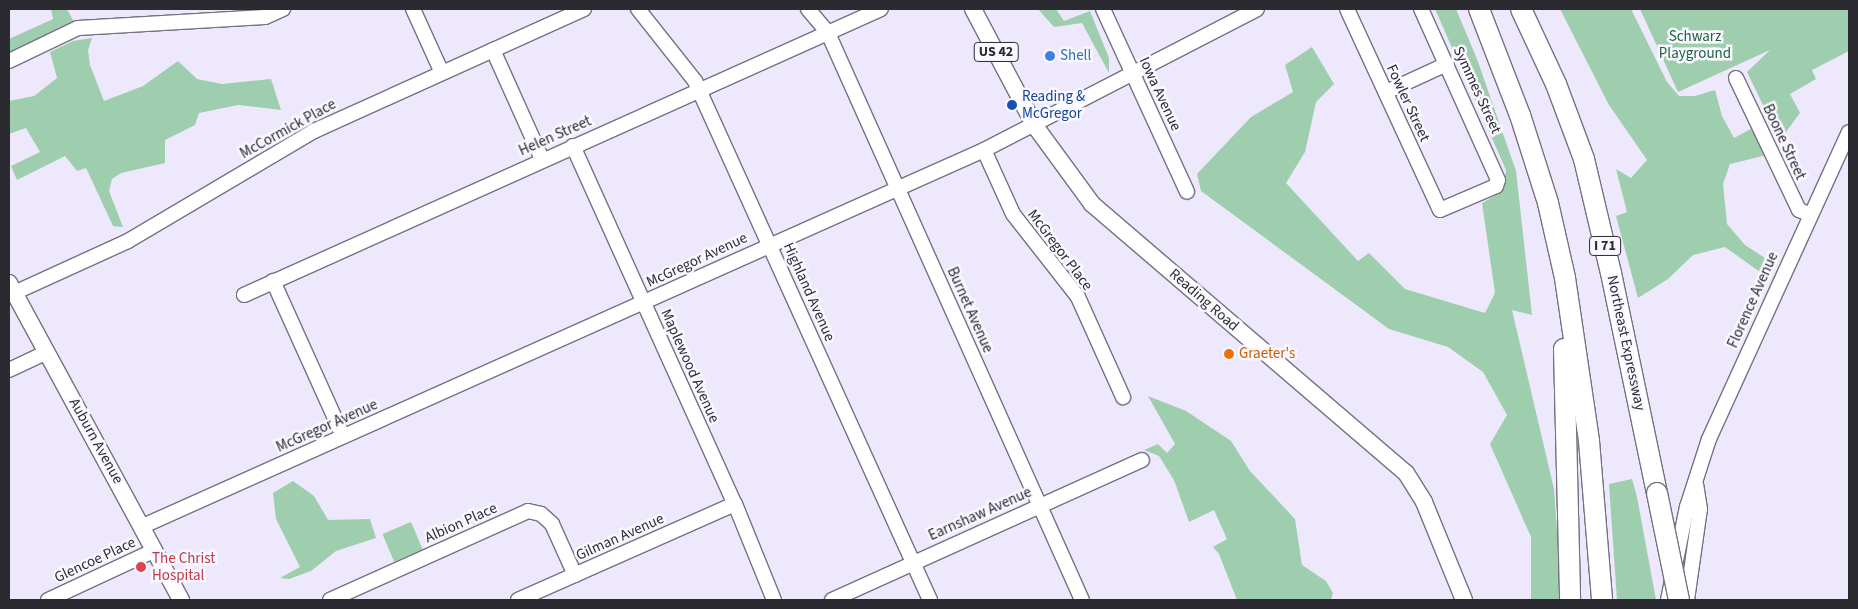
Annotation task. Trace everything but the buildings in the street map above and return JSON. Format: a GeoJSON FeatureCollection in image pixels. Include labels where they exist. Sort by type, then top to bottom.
{"type":"FeatureCollection","features":[{"type":"Feature","properties":{"kind":"highway"},"geometry":{"type":"LineString","coordinates":[[1480,9],[1520,116],[1548,203],[1565,278],[1579,363],[1602,600]]}},
{"type":"Feature","properties":{"kind":"highway","name":"Northeast Expressway"},"geometry":{"type":"LineString","coordinates":[[1521,9],[1556,84],[1584,159],[1628,347],[1679,600]]}},
{"type":"Feature","properties":{"kind":"highway"},"geometry":{"type":"LineString","coordinates":[[1548,203],[1567,375],[1570,600]]}},
{"type":"Feature","properties":{"kind":"main road","name":"Reading Road"},"geometry":{"type":"LineString","coordinates":[[973,9],[1035,126],[1092,204],[1406,473],[1424,502],[1464,600]]}},
{"type":"Feature","properties":{"kind":"main road","name":"Auburn Avenue"},"geometry":{"type":"LineString","coordinates":[[12,288],[143,526],[181,600]]}},
{"type":"Feature","properties":{"kind":"street"},"geometry":{"type":"LineString","coordinates":[[413,9],[442,73]]}},
{"type":"Feature","properties":{"kind":"street","name":"McCormick Place"},"geometry":{"type":"LineString","coordinates":[[12,288],[128,241],[314,131],[584,9]]}},
{"type":"Feature","properties":{"kind":"street","name":"Highland Avenue"},"geometry":{"type":"LineString","coordinates":[[638,9],[699,90],[930,600]]}},
{"type":"Feature","properties":{"kind":"street","name":"Burnet Avenue"},"geometry":{"type":"LineString","coordinates":[[808,9],[828,33],[1082,600]]}},
{"type":"Feature","properties":{"kind":"street","name":"Helen Street"},"geometry":{"type":"LineString","coordinates":[[244,294],[542,159],[881,9]]}},
{"type":"Feature","properties":{"kind":"street","name":"Iowa Avenue"},"geometry":{"type":"LineString","coordinates":[[1104,9],[1187,192]]}},
{"type":"Feature","properties":{"kind":"street","name":"McGregor Avenue"},"geometry":{"type":"LineString","coordinates":[[143,526],[984,150],[1035,126],[1257,9]]}},
{"type":"Feature","properties":{"kind":"street","name":"Fowler Street"},"geometry":{"type":"LineString","coordinates":[[1347,9],[1440,210]]}},
{"type":"Feature","properties":{"kind":"street","name":"Symmes Street"},"geometry":{"type":"LineString","coordinates":[[1421,9],[1495,170],[1496,186],[1440,210]]}},
{"type":"Feature","properties":{"kind":"street"},"geometry":{"type":"LineString","coordinates":[[9,61],[78,28],[265,17],[278,10]]}},
{"type":"Feature","properties":{"kind":"street"},"geometry":{"type":"LineString","coordinates":[[493,50],[542,159]]}},
{"type":"Feature","properties":{"kind":"street"},"geometry":{"type":"LineString","coordinates":[[1386,92],[1446,64]]}},
{"type":"Feature","properties":{"kind":"street","name":"Boone Street"},"geometry":{"type":"LineString","coordinates":[[1736,78],[1799,210],[1809,214]]}},
{"type":"Feature","properties":{"kind":"street","name":"Florence Avenue"},"geometry":{"type":"LineString","coordinates":[[1668,600],[1687,507],[1696,485],[1709,439],[1809,214],[1849,132]]}},
{"type":"Feature","properties":{"kind":"street","name":"Maplewood Avenue"},"geometry":{"type":"LineString","coordinates":[[573,146],[735,504],[774,600]]}},
{"type":"Feature","properties":{"kind":"street","name":"McGregor Place"},"geometry":{"type":"LineString","coordinates":[[984,150],[1013,214],[1078,297],[1123,397]]}},
{"type":"Feature","properties":{"kind":"street"},"geometry":{"type":"LineString","coordinates":[[273,281],[343,436]]}},
{"type":"Feature","properties":{"kind":"street"},"geometry":{"type":"LineString","coordinates":[[9,370],[47,352]]}},
{"type":"Feature","properties":{"kind":"street","name":"Earnshaw Avenue"},"geometry":{"type":"LineString","coordinates":[[832,600],[912,562],[1142,460]]}},
{"type":"Feature","properties":{"kind":"street","name":"Florence Avenue"},"geometry":{"type":"LineString","coordinates":[[1687,600],[1700,509],[1696,485]]}},
{"type":"Feature","properties":{"kind":"street","name":"Gilman Avenue"},"geometry":{"type":"LineString","coordinates":[[518,600],[735,504]]}},
{"type":"Feature","properties":{"kind":"street","name":"Albion Place"},"geometry":{"type":"LineString","coordinates":[[330,600],[528,511],[541,514],[552,524],[575,575]]}},
{"type":"Feature","properties":{"kind":"street","name":"Glencoe Place"},"geometry":{"type":"LineString","coordinates":[[48,600],[156,550]]}},
{"type":"Feature","properties":{"kind":"green space"},"geometry":{"type":"Polygon","coordinates":[[[51,9],[67,9],[74,22],[9,54],[9,39],[53,19],[51,9]]]}},
{"type":"Feature","properties":{"kind":"green space"},"geometry":{"type":"Polygon","coordinates":[[[1038,9],[1056,9],[1064,21],[1090,11],[1109,58],[1109,73],[1082,23],[1054,27],[1038,9]]]}},
{"type":"Feature","properties":{"kind":"green space"},"geometry":{"type":"Polygon","coordinates":[[[1435,9],[1456,9],[1477,59],[1516,171],[1532,315],[1512,310],[1554,489],[1562,600],[1531,600],[1531,537],[1490,444],[1507,415],[1483,372],[1448,347],[1389,329],[1201,191],[1197,174],[1251,117],[1293,92],[1285,65],[1312,47],[1334,84],[1316,102],[1305,152],[1286,183],[1358,261],[1369,253],[1405,289],[1485,313],[1495,293],[1482,203],[1503,191],[1506,170],[1435,9]]]}},
{"type":"Feature","properties":{"kind":"green space"},"geometry":{"type":"Polygon","coordinates":[[[1560,9],[1631,9],[1667,82],[1679,96],[1695,96],[1715,90],[1722,116],[1734,138],[1758,125],[1771,154],[1730,164],[1723,184],[1727,224],[1745,245],[1768,260],[1760,272],[1725,247],[1693,255],[1668,279],[1638,298],[1616,216],[1627,212],[1616,169],[1631,178],[1647,160],[1609,105],[1560,9]]]}},
{"type":"Feature","properties":{"kind":"green space","name":"Schwarz Playground"},"geometry":{"type":"Polygon","coordinates":[[[1640,9],[1849,9],[1849,51],[1812,70],[1816,79],[1790,94],[1800,113],[1780,140],[1747,72],[1770,50],[1678,92],[1640,9]]]}},
{"type":"Feature","properties":{"kind":"green space"},"geometry":{"type":"Polygon","coordinates":[[[92,38],[88,50],[90,65],[104,101],[143,86],[178,61],[197,79],[222,84],[271,79],[281,110],[238,105],[199,113],[195,125],[165,140],[165,163],[121,173],[112,179],[109,191],[123,227],[113,226],[86,168],[77,171],[65,156],[17,180],[11,166],[40,152],[26,128],[9,134],[9,101],[34,96],[57,78],[50,52],[73,41],[92,38]]]}},
{"type":"Feature","properties":{"kind":"green space"},"geometry":{"type":"Polygon","coordinates":[[[1148,396],[1186,411],[1231,441],[1250,471],[1295,519],[1302,565],[1326,581],[1333,593],[1331,600],[1237,600],[1219,554],[1213,547],[1227,539],[1214,510],[1189,522],[1174,480],[1159,456],[1144,450],[1158,444],[1167,453],[1175,444],[1148,396]]]}},
{"type":"Feature","properties":{"kind":"green space"},"geometry":{"type":"Polygon","coordinates":[[[1632,479],[1656,600],[1617,600],[1609,484],[1632,479]]]}},
{"type":"Feature","properties":{"kind":"green space"},"geometry":{"type":"Polygon","coordinates":[[[293,481],[314,496],[328,520],[370,519],[376,538],[336,551],[311,571],[289,579],[280,578],[300,567],[276,519],[273,493],[293,481]]]}},
{"type":"Feature","properties":{"kind":"green space"},"geometry":{"type":"Polygon","coordinates":[[[411,522],[423,550],[394,562],[382,534],[411,522]]]}},
{"type":"Feature","properties":{"kind":"place","name":"Shell"},"geometry":{"type":"Point","coordinates":[1050,56]}},
{"type":"Feature","properties":{"kind":"place","name":"Reading & McGregor"},"geometry":{"type":"Point","coordinates":[1012,105]}},
{"type":"Feature","properties":{"kind":"place","name":"Graeter's"},"geometry":{"type":"Point","coordinates":[1229,354]}},
{"type":"Feature","properties":{"kind":"place","name":"The Christ Hospital"},"geometry":{"type":"Point","coordinates":[141,567]}}]}
